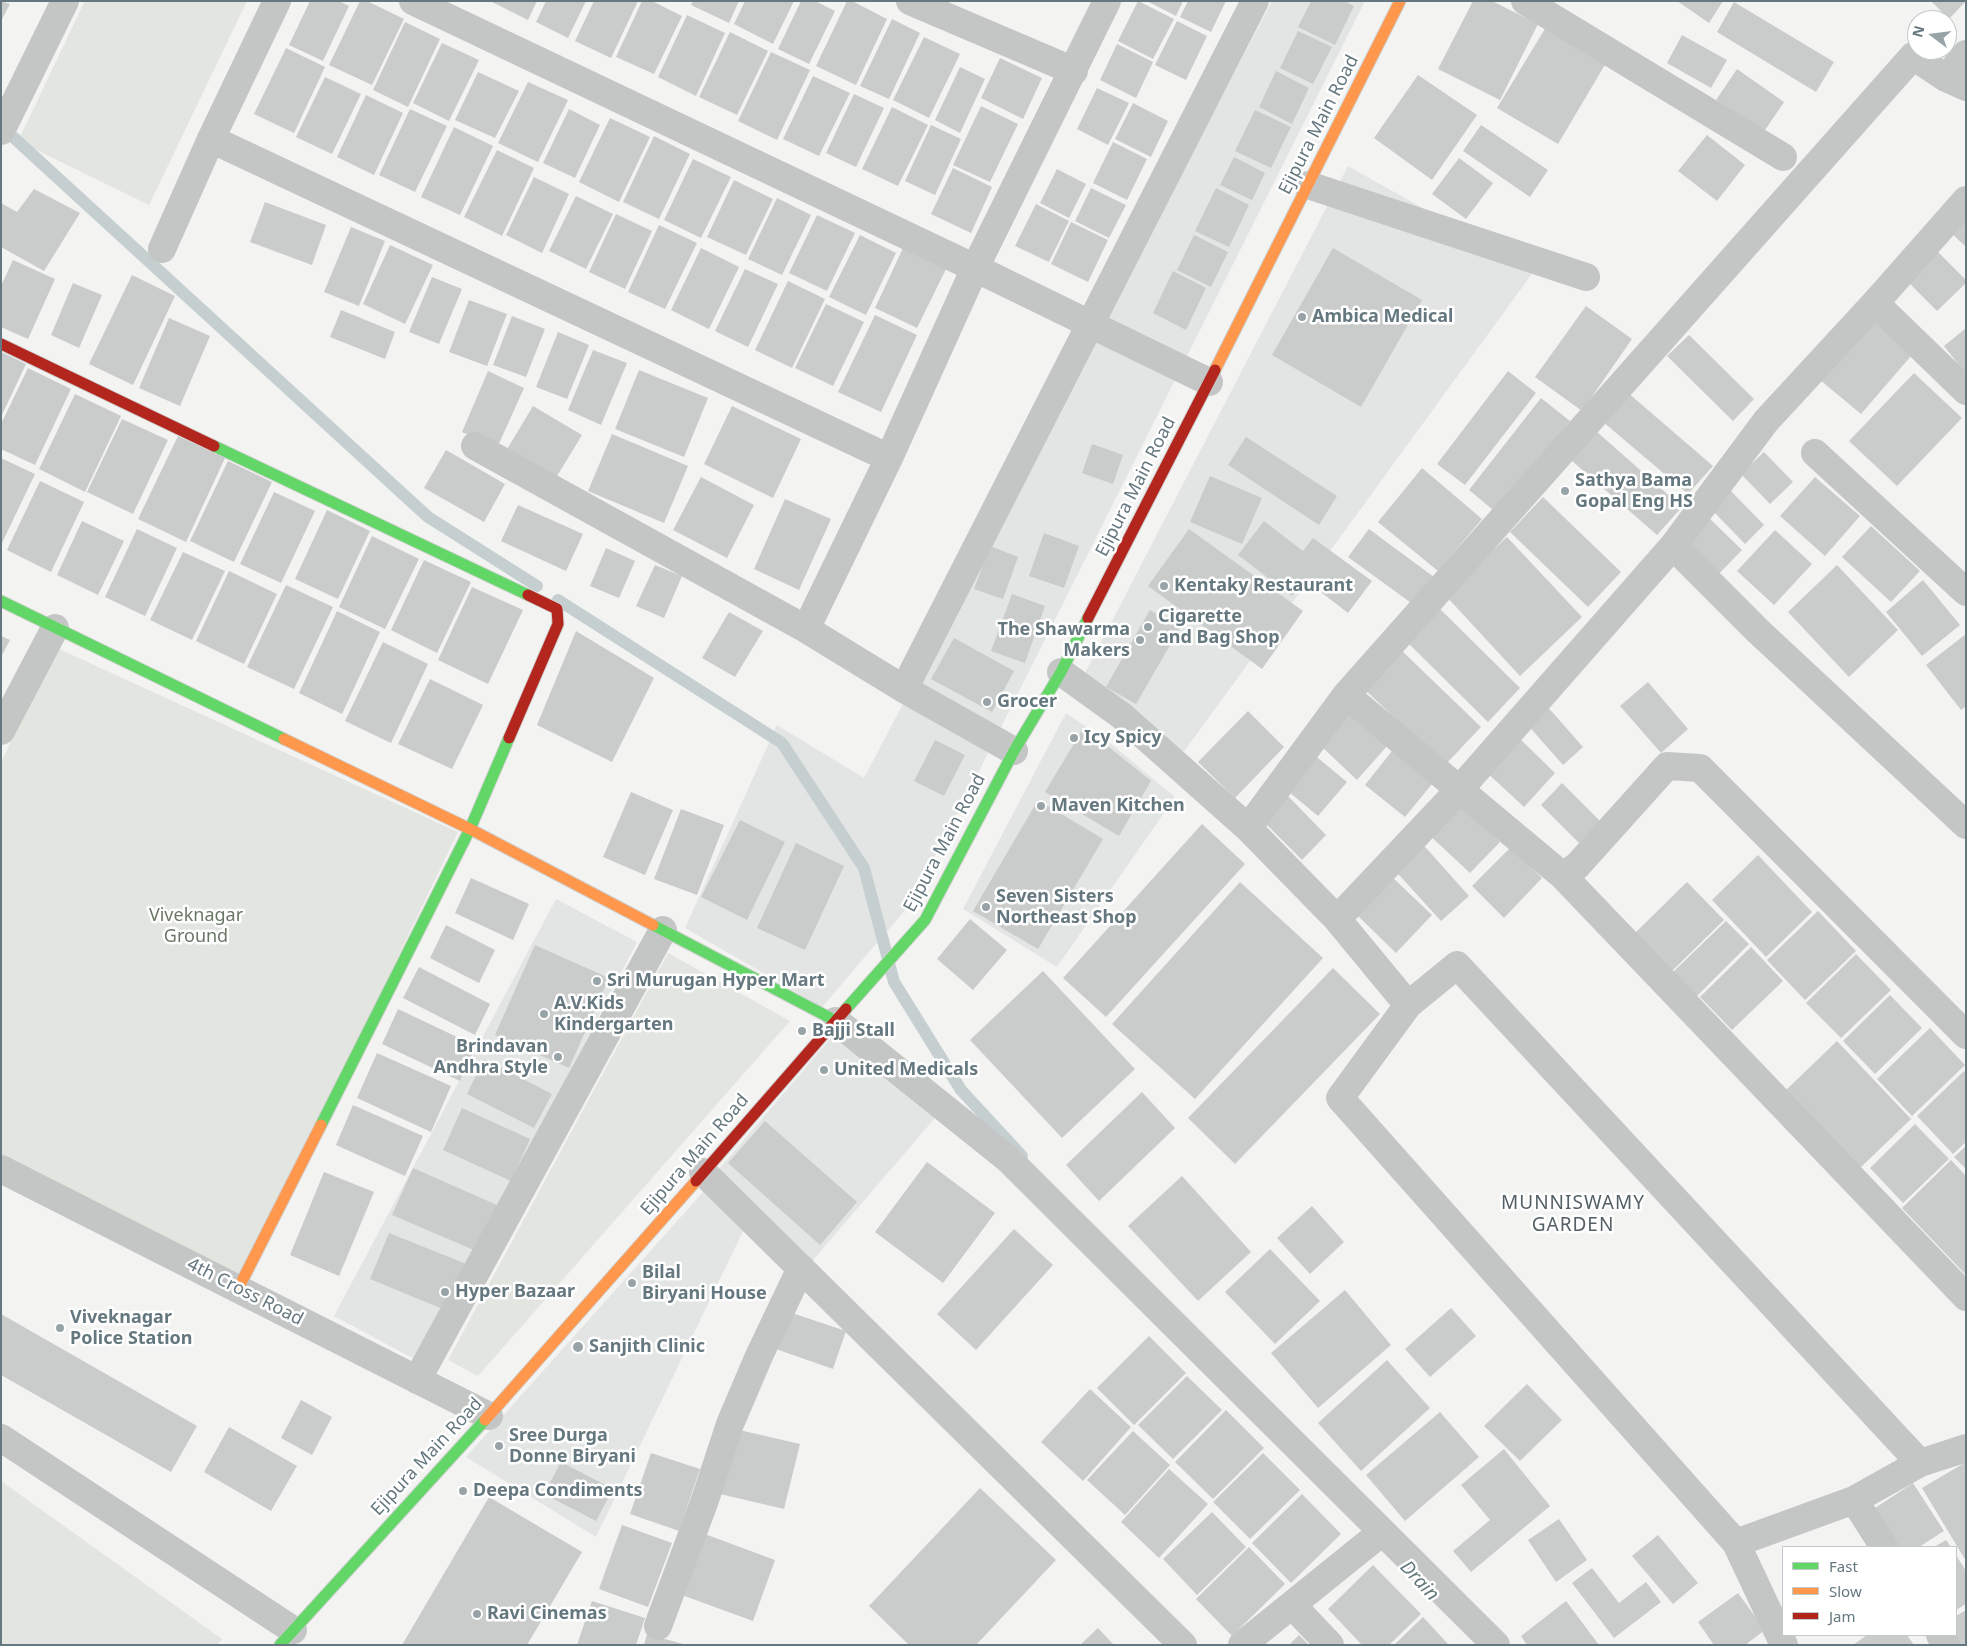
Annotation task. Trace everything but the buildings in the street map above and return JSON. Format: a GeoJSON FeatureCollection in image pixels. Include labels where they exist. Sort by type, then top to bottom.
{"type":"FeatureCollection","features":[{"type":"Feature","properties":{"kind":"street"},"geometry":{"type":"LineString","coordinates":[[6,120],[65,1]]}},
{"type":"Feature","properties":{"kind":"street"},"geometry":{"type":"LineString","coordinates":[[162,249],[211,138],[277,1]]}},
{"type":"Feature","properties":{"kind":"street"},"geometry":{"type":"LineString","coordinates":[[413,1],[975,268],[1209,382]]}},
{"type":"Feature","properties":{"kind":"street"},"geometry":{"type":"LineString","coordinates":[[910,1],[1074,71]]}},
{"type":"Feature","properties":{"kind":"street"},"geometry":{"type":"LineString","coordinates":[[806,629],[889,458],[975,268],[1107,1]]}},
{"type":"Feature","properties":{"kind":"street"},"geometry":{"type":"LineString","coordinates":[[904,689],[1255,1]]}},
{"type":"Feature","properties":{"kind":"street","name":"Ejipura Main Road"},"geometry":{"type":"LineString","coordinates":[[286,1637],[489,1416],[925,920],[1014,751],[1061,672],[1400,1]]}},
{"type":"Feature","properties":{"kind":"street"},"geometry":{"type":"LineString","coordinates":[[1525,1],[1783,157]]}},
{"type":"Feature","properties":{"kind":"street"},"geometry":{"type":"LineString","coordinates":[[1248,828],[1346,695],[1912,56],[1956,83],[1966,54]]}},
{"type":"Feature","properties":{"kind":"street"},"geometry":{"type":"LineString","coordinates":[[211,138],[889,458]]}},
{"type":"Feature","properties":{"kind":"street"},"geometry":{"type":"LineString","coordinates":[[1308,185],[1586,277]]}},
{"type":"Feature","properties":{"kind":"street"},"geometry":{"type":"LineString","coordinates":[[1337,919],[1458,790],[1673,546],[1766,422],[1966,200]]}},
{"type":"Feature","properties":{"kind":"street"},"geometry":{"type":"LineString","coordinates":[[1875,303],[1966,391]]}},
{"type":"Feature","properties":{"kind":"street"},"geometry":{"type":"LineString","coordinates":[[1,344],[557,608],[558,624],[470,829],[238,1288]]}},
{"type":"Feature","properties":{"kind":"street"},"geometry":{"type":"LineString","coordinates":[[475,446],[806,629],[904,689],[1014,751]]}},
{"type":"Feature","properties":{"kind":"street"},"geometry":{"type":"LineString","coordinates":[[1815,453],[1966,592]]}},
{"type":"Feature","properties":{"kind":"street"},"geometry":{"type":"LineString","coordinates":[[1673,546],[1758,631],[1966,825]]}},
{"type":"Feature","properties":{"kind":"street"},"geometry":{"type":"LineString","coordinates":[[1,601],[470,829],[836,1021],[1008,1159],[1496,1645]]}},
{"type":"Feature","properties":{"kind":"street"},"geometry":{"type":"LineString","coordinates":[[1,730],[55,628]]}},
{"type":"Feature","properties":{"kind":"street"},"geometry":{"type":"LineString","coordinates":[[1061,672],[1122,716],[1248,828],[1337,919],[1408,1005]]}},
{"type":"Feature","properties":{"kind":"street"},"geometry":{"type":"LineString","coordinates":[[1346,695],[1458,790],[1564,876],[1966,1297]]}},
{"type":"Feature","properties":{"kind":"street"},"geometry":{"type":"LineString","coordinates":[[1564,876],[1577,866],[1667,766],[1700,768],[1966,1035]]}},
{"type":"Feature","properties":{"kind":"street"},"geometry":{"type":"LineString","coordinates":[[417,1380],[663,930]]}},
{"type":"Feature","properties":{"kind":"street"},"geometry":{"type":"LineString","coordinates":[[1784,1645],[1736,1543],[1340,1098],[1408,1005],[1457,965],[1920,1463]]}},
{"type":"Feature","properties":{"kind":"street","name":"4th Cross Road"},"geometry":{"type":"LineString","coordinates":[[1,1169],[489,1416]]}},
{"type":"Feature","properties":{"kind":"street"},"geometry":{"type":"LineString","coordinates":[[703,1172],[1183,1645]]}},
{"type":"Feature","properties":{"kind":"street"},"geometry":{"type":"LineString","coordinates":[[658,1626],[705,1500],[730,1424],[800,1268]]}},
{"type":"Feature","properties":{"kind":"street"},"geometry":{"type":"LineString","coordinates":[[1,1438],[286,1637]]}},
{"type":"Feature","properties":{"kind":"street"},"geometry":{"type":"LineString","coordinates":[[1736,1543],[1854,1500],[1920,1463],[1966,1448]]}},
{"type":"Feature","properties":{"kind":"street"},"geometry":{"type":"LineString","coordinates":[[1854,1500],[1883,1546]]}},
{"type":"Feature","properties":{"kind":"street"},"geometry":{"type":"LineString","coordinates":[[1242,1645],[1382,1532]]}},
{"type":"Feature","properties":{"kind":"street"},"geometry":{"type":"LineString","coordinates":[[1292,1605],[1330,1645]]}},
{"type":"Feature","properties":{"kind":"shaded area"},"geometry":{"type":"Polygon","coordinates":[[[1272,1],[1365,1],[953,823],[907,908],[822,1007],[685,928],[777,725],[864,778],[1272,1]]]}},
{"type":"Feature","properties":{"kind":"shaded area"},"geometry":{"type":"Polygon","coordinates":[[[1348,166],[1534,271],[1180,757],[1084,675],[1348,166]]]}},
{"type":"Feature","properties":{"kind":"shaded area"},"geometry":{"type":"Polygon","coordinates":[[[1066,713],[1110,743],[1175,797],[1057,967],[963,909],[1066,713]]]}},
{"type":"Feature","properties":{"kind":"shaded area"},"geometry":{"type":"Polygon","coordinates":[[[556,899],[637,942],[420,1362],[334,1316],[556,899]]]}},
{"type":"Feature","properties":{"kind":"shaded area"},"geometry":{"type":"Polygon","coordinates":[[[836,1032],[935,1118],[813,1260],[714,1175],[836,1032]]]}},
{"type":"Feature","properties":{"kind":"shaded area"},"geometry":{"type":"Polygon","coordinates":[[[704,1191],[744,1229],[596,1537],[466,1457],[704,1191]]]}},
{"type":"Feature","properties":{"kind":"green space"},"geometry":{"type":"Polygon","coordinates":[[[85,1],[247,1],[149,205],[18,141],[85,1]]]}},
{"type":"Feature","properties":{"kind":"green space","name":"Viveknagar Ground"},"geometry":{"type":"Polygon","coordinates":[[[57,648],[458,832],[238,1289],[1,1161],[1,762],[57,648]]]}},
{"type":"Feature","properties":{"kind":"green space"},"geometry":{"type":"Polygon","coordinates":[[[668,953],[790,1021],[478,1376],[448,1360],[668,953]]]}},
{"type":"Feature","properties":{"kind":"green space"},"geometry":{"type":"Polygon","coordinates":[[[1,1481],[222,1639],[217,1645],[1,1645],[1,1481]]]}},
{"type":"Feature","properties":{"kind":"waterway"},"geometry":{"type":"LineString","coordinates":[[1,126],[428,517],[537,586]]}},
{"type":"Feature","properties":{"kind":"waterway"},"geometry":{"type":"LineString","coordinates":[[558,600],[782,743],[864,868],[894,982],[961,1090],[1022,1156]]}},
{"type":"Feature","properties":{"kind":"traffic: fast"},"geometry":{"type":"LineString","coordinates":[[214,446],[528,595]]}},
{"type":"Feature","properties":{"kind":"traffic: fast"},"geometry":{"type":"LineString","coordinates":[[1,601],[284,739]]}},
{"type":"Feature","properties":{"kind":"traffic: fast"},"geometry":{"type":"LineString","coordinates":[[846,1009],[925,920],[1014,751],[1061,672],[1088,618]]}},
{"type":"Feature","properties":{"kind":"traffic: fast"},"geometry":{"type":"LineString","coordinates":[[321,1125],[470,829],[509,738]]}},
{"type":"Feature","properties":{"kind":"traffic: fast"},"geometry":{"type":"LineString","coordinates":[[653,925],[836,1021]]}},
{"type":"Feature","properties":{"kind":"traffic: fast"},"geometry":{"type":"LineString","coordinates":[[280,1645],[485,1420]]}},
{"type":"Feature","properties":{"kind":"traffic: slow"},"geometry":{"type":"LineString","coordinates":[[1215,370],[1400,1]]}},
{"type":"Feature","properties":{"kind":"traffic: slow"},"geometry":{"type":"LineString","coordinates":[[284,739],[470,829],[653,925]]}},
{"type":"Feature","properties":{"kind":"traffic: slow"},"geometry":{"type":"LineString","coordinates":[[238,1289],[321,1125]]}},
{"type":"Feature","properties":{"kind":"traffic: slow"},"geometry":{"type":"LineString","coordinates":[[485,1420],[696,1181]]}},
{"type":"Feature","properties":{"kind":"traffic: jam"},"geometry":{"type":"LineString","coordinates":[[1,344],[214,446]]}},
{"type":"Feature","properties":{"kind":"traffic: jam"},"geometry":{"type":"LineString","coordinates":[[1088,618],[1215,370]]}},
{"type":"Feature","properties":{"kind":"traffic: jam"},"geometry":{"type":"LineString","coordinates":[[509,738],[558,624],[557,609],[528,595]]}},
{"type":"Feature","properties":{"kind":"traffic: jam"},"geometry":{"type":"LineString","coordinates":[[696,1181],[846,1009]]}},
{"type":"Feature","properties":{"kind":"place","name":"Ambica Medical"},"geometry":{"type":"Point","coordinates":[1302,317]}},
{"type":"Feature","properties":{"kind":"place","name":"Sathya Bama Gopal Eng HS"},"geometry":{"type":"Point","coordinates":[1565,491]}},
{"type":"Feature","properties":{"kind":"place","name":"Kentaky Restaurant"},"geometry":{"type":"Point","coordinates":[1164,586]}},
{"type":"Feature","properties":{"kind":"place","name":"Cigarette and Bag Shop"},"geometry":{"type":"Point","coordinates":[1148,627]}},
{"type":"Feature","properties":{"kind":"place","name":"The Shawarma Makers"},"geometry":{"type":"Point","coordinates":[1140,640]}},
{"type":"Feature","properties":{"kind":"place","name":"Grocer"},"geometry":{"type":"Point","coordinates":[987,702]}},
{"type":"Feature","properties":{"kind":"place","name":"Icy Spicy"},"geometry":{"type":"Point","coordinates":[1074,738]}},
{"type":"Feature","properties":{"kind":"place","name":"Maven Kitchen"},"geometry":{"type":"Point","coordinates":[1041,806]}},
{"type":"Feature","properties":{"kind":"place","name":"Seven Sisters Northeast Shop"},"geometry":{"type":"Point","coordinates":[986,907]}},
{"type":"Feature","properties":{"kind":"place","name":"Sri Murugan Hyper Mart"},"geometry":{"type":"Point","coordinates":[597,981]}},
{"type":"Feature","properties":{"kind":"place","name":"A.V.Kids Kindergarten"},"geometry":{"type":"Point","coordinates":[544,1014]}},
{"type":"Feature","properties":{"kind":"place","name":"Bajji Stall"},"geometry":{"type":"Point","coordinates":[802,1031]}},
{"type":"Feature","properties":{"kind":"place","name":"Brindavan Andhra Style"},"geometry":{"type":"Point","coordinates":[558,1057]}},
{"type":"Feature","properties":{"kind":"place","name":"United Medicals"},"geometry":{"type":"Point","coordinates":[824,1070]}},
{"type":"Feature","properties":{"kind":"place","name":"Bilal Biryani House"},"geometry":{"type":"Point","coordinates":[632,1283]}},
{"type":"Feature","properties":{"kind":"place","name":"Hyper Bazaar"},"geometry":{"type":"Point","coordinates":[445,1292]}},
{"type":"Feature","properties":{"kind":"place","name":"Viveknagar Police Station"},"geometry":{"type":"Point","coordinates":[60,1328]}},
{"type":"Feature","properties":{"kind":"place","name":"Sanjith Clinic"},"geometry":{"type":"Point","coordinates":[578,1347]}},
{"type":"Feature","properties":{"kind":"place","name":"Sree Durga Donne Biryani"},"geometry":{"type":"Point","coordinates":[499,1446]}},
{"type":"Feature","properties":{"kind":"place","name":"Deepa Condiments"},"geometry":{"type":"Point","coordinates":[463,1491]}},
{"type":"Feature","properties":{"kind":"place","name":"Ravi Cinemas"},"geometry":{"type":"Point","coordinates":[477,1614]}},
{"type":"Feature","properties":{"kind":"district","name":"MUNNISWAMY GARDEN"},"geometry":{"type":"Point","coordinates":[1573,1215]}},
{"type":"Feature","properties":{"kind":"water label","name":"Drain"},"geometry":{"type":"Point","coordinates":[1419,1581]}}]}
